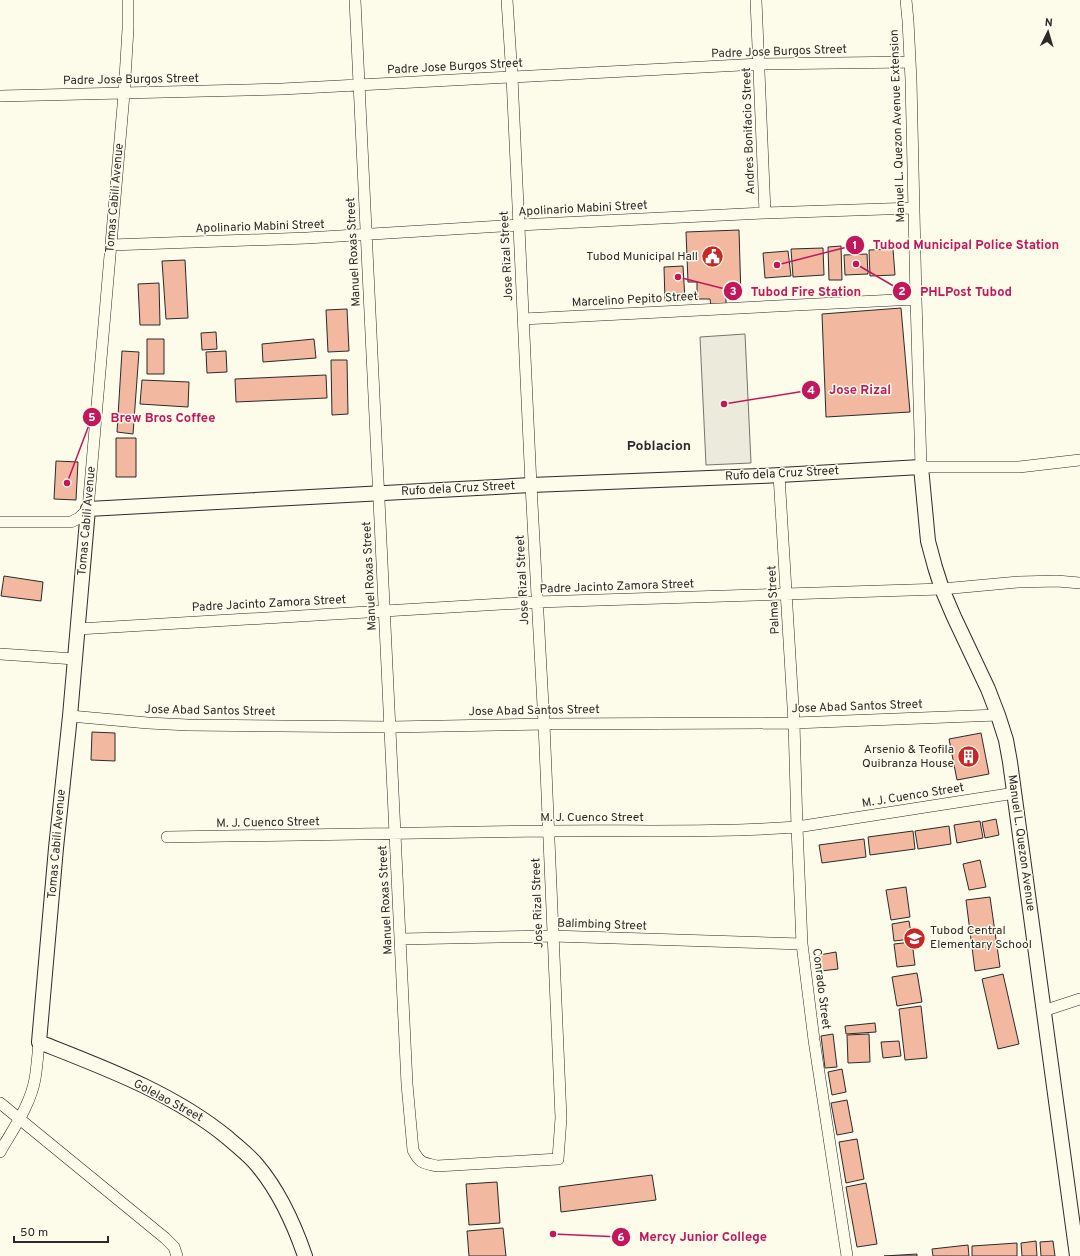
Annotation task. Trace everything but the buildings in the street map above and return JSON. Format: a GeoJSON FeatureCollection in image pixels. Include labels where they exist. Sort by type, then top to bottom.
{"type":"FeatureCollection","features":[{"type":"Feature","properties":{"kind":"street","name":"Tomas Cabili Avenue"},"geometry":{"type":"LineString","coordinates":[[39,1042],[56,848],[78,629],[124,94],[128,29],[128,0]]}},
{"type":"Feature","properties":{"kind":"street","name":"Manuel Roxas Street"},"geometry":{"type":"LineString","coordinates":[[355,0],[378,494],[386,610],[407,1084],[413,1150]]}},
{"type":"Feature","properties":{"kind":"street","name":"Jose Rizal Street"},"geometry":{"type":"LineString","coordinates":[[413,1150],[418,1159],[425,1164],[437,1166],[558,1159],[561,1118],[552,936],[549,831],[507,0]]}},
{"type":"Feature","properties":{"kind":"street","name":"Andres Bonifacio Street"},"geometry":{"type":"LineString","coordinates":[[756,0],[760,64],[765,213]]}},
{"type":"Feature","properties":{"kind":"street","name":"Manuel L. Quezon Avenue Extension"},"geometry":{"type":"LineString","coordinates":[[906,0],[910,62],[921,467]]}},
{"type":"Feature","properties":{"kind":"street","name":"Padre Jose Burgos Street"},"geometry":{"type":"LineString","coordinates":[[1,96],[282,89],[760,64],[910,62]]}},
{"type":"Feature","properties":{"kind":"street","name":"Apolinario Mabini Street"},"geometry":{"type":"LineString","coordinates":[[111,245],[366,235],[519,225],[765,213],[914,208]]}},
{"type":"Feature","properties":{"kind":"street","name":"Marcelino Pepito Street"},"geometry":{"type":"LineString","coordinates":[[523,318],[916,299]]}},
{"type":"Feature","properties":{"kind":"street"},"geometry":{"type":"LineString","coordinates":[[921,467],[1019,467],[1080,460]]}},
{"type":"Feature","properties":{"kind":"street","name":"Rufo dela Cruz Street"},"geometry":{"type":"LineString","coordinates":[[88,508],[921,467]]}},
{"type":"Feature","properties":{"kind":"street","name":"Manuel L. Quezon Avenue"},"geometry":{"type":"LineString","coordinates":[[921,467],[928,541],[942,589],[988,689],[1006,740],[1015,793],[1043,1011],[1078,1248]]}},
{"type":"Feature","properties":{"kind":"street","name":"Palma Street"},"geometry":{"type":"LineString","coordinates":[[779,475],[794,723]]}},
{"type":"Feature","properties":{"kind":"street"},"geometry":{"type":"LineString","coordinates":[[0,522],[71,522],[79,518],[88,508]]}},
{"type":"Feature","properties":{"kind":"street","name":"Padre Jacinto Zamora Street"},"geometry":{"type":"LineString","coordinates":[[78,629],[537,602],[942,589],[1019,582],[1057,581],[1080,583]]}},
{"type":"Feature","properties":{"kind":"street"},"geometry":{"type":"LineString","coordinates":[[0,654],[75,659]]}},
{"type":"Feature","properties":{"kind":"street","name":"Jose Abad Santos Street"},"geometry":{"type":"LineString","coordinates":[[70,716],[148,723],[391,727],[544,724],[794,723],[998,715]]}},
{"type":"Feature","properties":{"kind":"street","name":"Conrado Street"},"geometry":{"type":"LineString","coordinates":[[794,723],[802,944],[814,1040],[848,1256]]}},
{"type":"Feature","properties":{"kind":"street","name":"M. J. Cuenco Street"},"geometry":{"type":"LineString","coordinates":[[167,838],[395,833],[703,831],[797,827],[1015,793]]}},
{"type":"Feature","properties":{"kind":"street","name":"Balimbing Street"},"geometry":{"type":"LineString","coordinates":[[401,939],[552,936],[802,944]]}},
{"type":"Feature","properties":{"kind":"street"},"geometry":{"type":"LineString","coordinates":[[1043,1011],[1080,999]]}},
{"type":"Feature","properties":{"kind":"street"},"geometry":{"type":"LineString","coordinates":[[0,1152],[20,1119],[29,1099],[35,1080],[39,1042]]}},
{"type":"Feature","properties":{"kind":"street","name":"Golelao Street"},"geometry":{"type":"LineString","coordinates":[[39,1042],[139,1084],[184,1107],[211,1124],[257,1164],[269,1180],[291,1220],[305,1256]]}},
{"type":"Feature","properties":{"kind":"street"},"geometry":{"type":"LineString","coordinates":[[0,1102],[165,1238],[174,1247],[176,1256]]}},
{"type":"Feature","properties":{"kind":"shaded area"},"geometry":{"type":"Polygon","coordinates":[[[745,334],[751,463],[706,465],[700,337],[745,334]]]}},
{"type":"Feature","properties":{"kind":"place","name":"Tubod Municipal Hall"},"geometry":{"type":"Point","coordinates":[713,257]}},
{"type":"Feature","properties":{"kind":"place","name":"PHLPost Tubod"},"geometry":{"type":"Point","coordinates":[856,264]}},
{"type":"Feature","properties":{"kind":"place","name":"Tubod Municipal Police Station"},"geometry":{"type":"Point","coordinates":[777,265]}},
{"type":"Feature","properties":{"kind":"place","name":"Tubod Fire Station"},"geometry":{"type":"Point","coordinates":[678,277]}},
{"type":"Feature","properties":{"kind":"place","name":"Jose Rizal"},"geometry":{"type":"Point","coordinates":[724,404]}},
{"type":"Feature","properties":{"kind":"place","name":"Brew Bros Coffee"},"geometry":{"type":"Point","coordinates":[67,483]}},
{"type":"Feature","properties":{"kind":"place","name":"Arsenio & Teofila Quibranza House"},"geometry":{"type":"Point","coordinates":[969,757]}},
{"type":"Feature","properties":{"kind":"place","name":"Tubod Central Elementary School"},"geometry":{"type":"Point","coordinates":[915,938]}},
{"type":"Feature","properties":{"kind":"place","name":"Mercy Junior College"},"geometry":{"type":"Point","coordinates":[553,1234]}},
{"type":"Feature","properties":{"kind":"district","name":"Poblacion"},"geometry":{"type":"Point","coordinates":[659,446]}}]}
